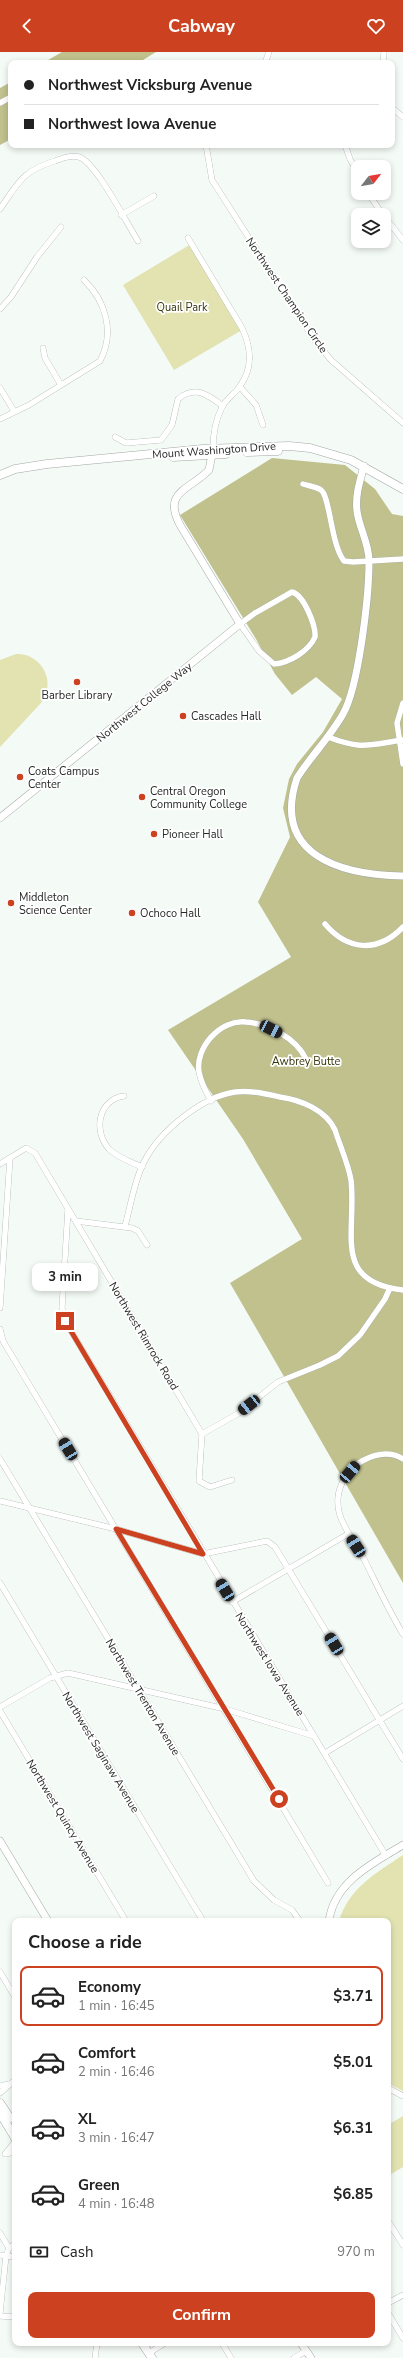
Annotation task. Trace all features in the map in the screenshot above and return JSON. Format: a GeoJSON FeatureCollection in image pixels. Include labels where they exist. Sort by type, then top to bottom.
{"type":"FeatureCollection","features":[{"type":"Feature","properties":{"kind":"main road","name":"Mount Washington Drive"},"geometry":{"type":"LineString","coordinates":[[0,475],[37,465],[111,459],[213,452],[317,451],[333,454],[364,466],[403,489]]}},
{"type":"Feature","properties":{"kind":"main road"},"geometry":{"type":"LineString","coordinates":[[0,2103],[12,2121]]}},
{"type":"Feature","properties":{"kind":"main road"},"geometry":{"type":"LineString","coordinates":[[0,2113],[12,2133]]}},
{"type":"Feature","properties":{"kind":"main road"},"geometry":{"type":"LineString","coordinates":[[144,2346],[150,2355]]}},
{"type":"Feature","properties":{"kind":"street"},"geometry":{"type":"LineString","coordinates":[[395,110],[403,117]]}},
{"type":"Feature","properties":{"kind":"street","name":"Northwest Champion Circle"},"geometry":{"type":"LineString","coordinates":[[207,148],[212,180],[313,338],[330,360],[403,423]]}},
{"type":"Feature","properties":{"kind":"street"},"geometry":{"type":"LineString","coordinates":[[346,148],[351,161]]}},
{"type":"Feature","properties":{"kind":"street"},"geometry":{"type":"LineString","coordinates":[[0,209],[19,181],[31,169],[74,156],[88,161],[94,167],[121,215],[138,241]]}},
{"type":"Feature","properties":{"kind":"street"},"geometry":{"type":"LineString","coordinates":[[121,215],[154,196]]}},
{"type":"Feature","properties":{"kind":"street"},"geometry":{"type":"LineString","coordinates":[[391,224],[403,240]]}},
{"type":"Feature","properties":{"kind":"street"},"geometry":{"type":"LineString","coordinates":[[0,309],[11,297],[37,257],[62,227]]}},
{"type":"Feature","properties":{"kind":"street"},"geometry":{"type":"LineString","coordinates":[[188,238],[242,328],[249,344],[248,371],[240,387],[223,406],[216,422],[213,452],[209,470],[177,495],[174,511],[240,624]]}},
{"type":"Feature","properties":{"kind":"street"},"geometry":{"type":"LineString","coordinates":[[0,419],[29,405],[100,361],[106,342],[108,324],[106,314],[92,288],[84,280]]}},
{"type":"Feature","properties":{"kind":"street"},"geometry":{"type":"LineString","coordinates":[[43,348],[45,358],[61,386]]}},
{"type":"Feature","properties":{"kind":"street"},"geometry":{"type":"LineString","coordinates":[[240,387],[256,405],[263,425]]}},
{"type":"Feature","properties":{"kind":"street"},"geometry":{"type":"LineString","coordinates":[[0,388],[14,411]]}},
{"type":"Feature","properties":{"kind":"street"},"geometry":{"type":"LineString","coordinates":[[115,437],[126,443],[161,440],[172,425],[178,399],[190,392],[200,391],[223,406]]}},
{"type":"Feature","properties":{"kind":"street"},"geometry":{"type":"LineString","coordinates":[[364,466],[357,498],[357,512],[367,544],[369,560],[366,604],[352,688],[343,713],[328,736],[304,767],[293,789],[292,814],[299,835],[306,846],[319,859],[348,870],[403,876]]}},
{"type":"Feature","properties":{"kind":"street"},"geometry":{"type":"LineString","coordinates":[[303,484],[322,490],[327,499],[330,524],[340,555],[344,561],[403,560]]}},
{"type":"Feature","properties":{"kind":"street","name":"Northwest College Way"},"geometry":{"type":"LineString","coordinates":[[0,818],[240,624],[255,613],[292,592],[297,594],[313,620],[316,630],[312,644],[306,650],[283,662],[270,663],[258,651],[240,624]]}},
{"type":"Feature","properties":{"kind":"street"},"geometry":{"type":"LineString","coordinates":[[403,703],[397,723],[401,741],[403,764]]}},
{"type":"Feature","properties":{"kind":"street"},"geometry":{"type":"LineString","coordinates":[[328,736],[355,746],[401,741]]}},
{"type":"Feature","properties":{"kind":"street"},"geometry":{"type":"LineString","coordinates":[[325,924],[333,933],[345,941],[361,946],[376,945],[387,940],[403,928]]}},
{"type":"Feature","properties":{"kind":"street"},"geometry":{"type":"LineString","coordinates":[[212,1100],[203,1086],[199,1072],[199,1059],[206,1043],[217,1032],[230,1024],[245,1021],[271,1029],[286,1037],[301,1048],[306,1059]]}},
{"type":"Feature","properties":{"kind":"street"},"geometry":{"type":"LineString","coordinates":[[125,1226],[142,1167],[153,1146],[166,1131],[212,1100],[232,1093],[255,1092],[297,1101],[326,1116],[335,1130],[350,1178],[353,1210],[352,1256],[356,1266],[368,1280],[390,1288],[403,1290]]}},
{"type":"Feature","properties":{"kind":"street"},"geometry":{"type":"LineString","coordinates":[[124,1096],[112,1100],[104,1108],[99,1122],[102,1136],[114,1153],[142,1167]]}},
{"type":"Feature","properties":{"kind":"street","name":"Northwest Rimrock Road"},"geometry":{"type":"LineString","coordinates":[[10,1158],[30,1148],[36,1153],[202,1434]]}},
{"type":"Feature","properties":{"kind":"street"},"geometry":{"type":"LineString","coordinates":[[0,1164],[10,1158]]}},
{"type":"Feature","properties":{"kind":"street"},"geometry":{"type":"LineString","coordinates":[[0,1308],[10,1158]]}},
{"type":"Feature","properties":{"kind":"street","name":"Northwest Iowa Avenue"},"geometry":{"type":"LineString","coordinates":[[68,1209],[62,1308],[65,1321],[203,1554],[325,1753],[386,1856]]}},
{"type":"Feature","properties":{"kind":"street"},"geometry":{"type":"LineString","coordinates":[[76,1221],[125,1226],[138,1231],[147,1245]]}},
{"type":"Feature","properties":{"kind":"street"},"geometry":{"type":"LineString","coordinates":[[232,1480],[210,1487],[199,1481],[202,1434],[239,1413],[278,1382],[338,1356],[360,1335],[385,1299],[390,1288]]}},
{"type":"Feature","properties":{"kind":"street"},"geometry":{"type":"LineString","coordinates":[[0,1329],[3,1341],[328,1882]]}},
{"type":"Feature","properties":{"kind":"street"},"geometry":{"type":"LineString","coordinates":[[403,1459],[390,1454],[372,1456],[356,1464],[344,1479],[338,1492],[338,1512],[348,1534],[364,1558],[403,1634]]}},
{"type":"Feature","properties":{"kind":"street","name":"Northwest Trenton Avenue"},"geometry":{"type":"LineString","coordinates":[[0,1459],[254,1881],[274,1900],[292,1910],[298,1918]]}},
{"type":"Feature","properties":{"kind":"street"},"geometry":{"type":"LineString","coordinates":[[0,1502],[116,1529],[203,1554],[267,1541],[275,1547],[403,1759]]}},
{"type":"Feature","properties":{"kind":"street"},"geometry":{"type":"LineString","coordinates":[[232,1602],[348,1534]]}},
{"type":"Feature","properties":{"kind":"street","name":"Northwest Saginaw Avenue"},"geometry":{"type":"LineString","coordinates":[[0,1583],[201,1918]]}},
{"type":"Feature","properties":{"kind":"street"},"geometry":{"type":"LineString","coordinates":[[0,1707],[55,1675],[68,1673],[139,1691],[225,1709],[314,1736]]}},
{"type":"Feature","properties":{"kind":"street"},"geometry":{"type":"LineString","coordinates":[[325,1753],[403,1706]]}},
{"type":"Feature","properties":{"kind":"street","name":"Northwest Quincy Avenue"},"geometry":{"type":"LineString","coordinates":[[0,1711],[124,1918]]}},
{"type":"Feature","properties":{"kind":"street"},"geometry":{"type":"LineString","coordinates":[[0,1841],[46,1918]]}},
{"type":"Feature","properties":{"kind":"street"},"geometry":{"type":"LineString","coordinates":[[330,1918],[335,1903],[346,1886],[361,1871],[403,1845]]}},
{"type":"Feature","properties":{"kind":"street"},"geometry":{"type":"LineString","coordinates":[[0,1972],[12,1992]]}},
{"type":"Feature","properties":{"kind":"street"},"geometry":{"type":"LineString","coordinates":[[0,2093],[12,2082]]}},
{"type":"Feature","properties":{"kind":"street"},"geometry":{"type":"LineString","coordinates":[[0,2086],[9,2084]]}},
{"type":"Feature","properties":{"kind":"street"},"geometry":{"type":"LineString","coordinates":[[391,2090],[403,2096]]}},
{"type":"Feature","properties":{"kind":"street"},"geometry":{"type":"LineString","coordinates":[[2,2155],[12,2145]]}},
{"type":"Feature","properties":{"kind":"street"},"geometry":{"type":"LineString","coordinates":[[2,2155],[12,2153]]}},
{"type":"Feature","properties":{"kind":"street"},"geometry":{"type":"LineString","coordinates":[[391,2225],[402,2242]]}},
{"type":"Feature","properties":{"kind":"street"},"geometry":{"type":"LineString","coordinates":[[0,2232],[9,2248]]}},
{"type":"Feature","properties":{"kind":"street"},"geometry":{"type":"LineString","coordinates":[[12,2246],[3,2255],[0,2314],[12,2316]]}},
{"type":"Feature","properties":{"kind":"street"},"geometry":{"type":"LineString","coordinates":[[391,2301],[403,2295]]}},
{"type":"Feature","properties":{"kind":"street"},"geometry":{"type":"LineString","coordinates":[[391,2318],[403,2338]]}},
{"type":"Feature","properties":{"kind":"street"},"geometry":{"type":"LineString","coordinates":[[95,2358],[97,2346]]}},
{"type":"Feature","properties":{"kind":"street"},"geometry":{"type":"LineString","coordinates":[[150,2355],[161,2346]]}},
{"type":"Feature","properties":{"kind":"street"},"geometry":{"type":"LineString","coordinates":[[224,2346],[231,2358]]}},
{"type":"Feature","properties":{"kind":"street"},"geometry":{"type":"LineString","coordinates":[[304,2346],[310,2358]]}},
{"type":"Feature","properties":{"kind":"street"},"geometry":{"type":"LineString","coordinates":[[294,2358],[306,2351]]}},
{"type":"Feature","properties":{"kind":"green space"},"geometry":{"type":"Polygon","coordinates":[[[62,52],[156,52],[143,60],[48,60],[62,52]]]}},
{"type":"Feature","properties":{"kind":"green space"},"geometry":{"type":"Polygon","coordinates":[[[8,84],[8,141],[0,145],[0,88],[8,84]]]}},
{"type":"Feature","properties":{"kind":"green space","name":"Quail Park"},"geometry":{"type":"Polygon","coordinates":[[[191,244],[242,330],[174,370],[123,285],[191,244]]]}},
{"type":"Feature","properties":{"kind":"green space","name":"Awbrey Butte"},"geometry":{"type":"Polygon","coordinates":[[[272,458],[345,465],[375,489],[392,514],[403,516],[403,1583],[230,1283],[302,1239],[243,1139],[168,1030],[291,957],[258,902],[290,837],[283,808],[289,779],[297,764],[323,732],[342,699],[316,677],[292,695],[275,674],[256,639],[180,515],[272,458]]]}},
{"type":"Feature","properties":{"kind":"green space"},"geometry":{"type":"Polygon","coordinates":[[[16,654],[33,658],[40,664],[47,678],[48,687],[46,695],[41,703],[0,747],[0,660],[16,654]]]}},
{"type":"Feature","properties":{"kind":"green space"},"geometry":{"type":"Polygon","coordinates":[[[403,1855],[403,2091],[391,2085],[391,1918],[340,1918],[349,1899],[374,1875],[403,1855]]]}},
{"type":"Feature","properties":{"kind":"green space"},"geometry":{"type":"Polygon","coordinates":[[[403,2116],[403,2167],[391,2174],[391,2123],[403,2116]]]}},
{"type":"Feature","properties":{"kind":"place","name":"Barber Library"},"geometry":{"type":"Point","coordinates":[77,682]}},
{"type":"Feature","properties":{"kind":"place","name":"Cascades Hall"},"geometry":{"type":"Point","coordinates":[183,716]}},
{"type":"Feature","properties":{"kind":"place","name":"Coats Campus Center"},"geometry":{"type":"Point","coordinates":[20,777]}},
{"type":"Feature","properties":{"kind":"place","name":"Central Oregon Community College"},"geometry":{"type":"Point","coordinates":[142,797]}},
{"type":"Feature","properties":{"kind":"place","name":"Pioneer Hall"},"geometry":{"type":"Point","coordinates":[154,834]}},
{"type":"Feature","properties":{"kind":"place","name":"Middleton Science Center"},"geometry":{"type":"Point","coordinates":[11,903]}},
{"type":"Feature","properties":{"kind":"place","name":"Ochoco Hall"},"geometry":{"type":"Point","coordinates":[132,913]}},
{"type":"Feature","properties":{"kind":"route"},"geometry":{"type":"LineString","coordinates":[[65,1321],[203,1554],[116,1529],[279,1799]]}}]}
